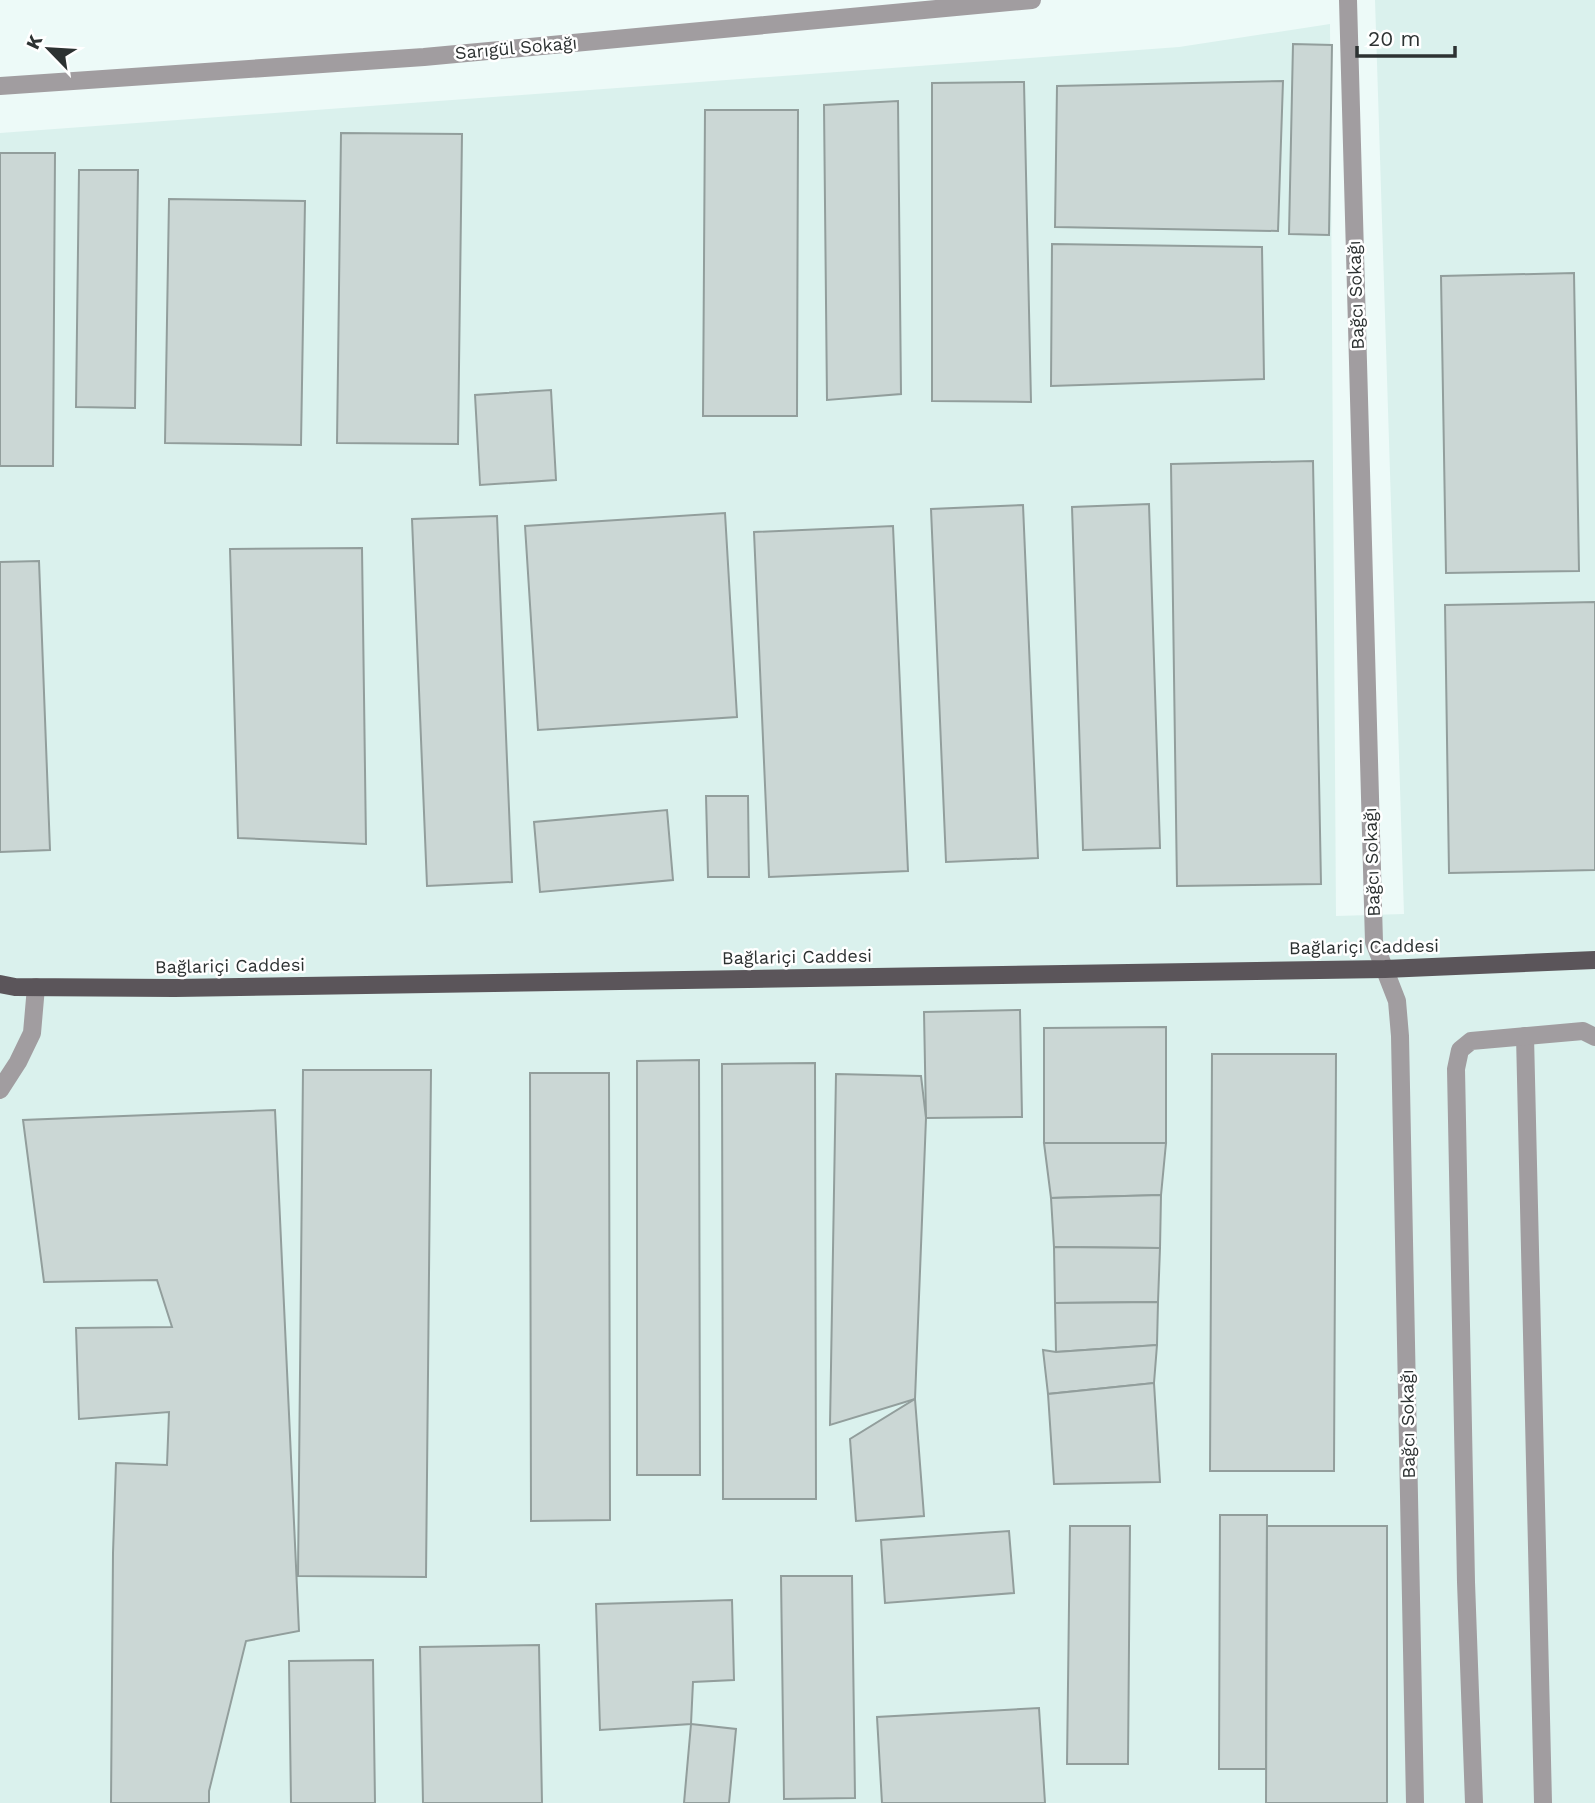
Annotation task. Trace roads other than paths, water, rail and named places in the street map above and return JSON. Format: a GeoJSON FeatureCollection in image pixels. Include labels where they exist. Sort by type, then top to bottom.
{"type":"FeatureCollection","features":[{"type":"Feature","properties":{"kind":"main road","name":"Bağlariçi Caddesi"},"geometry":{"type":"LineString","coordinates":[[0,984],[15,987],[217,987],[1385,969],[1595,960]]}},
{"type":"Feature","properties":{"kind":"street","name":"Sarıgül Sokağı"},"geometry":{"type":"LineString","coordinates":[[0,86],[424,57],[1032,0]]}},
{"type":"Feature","properties":{"kind":"street","name":"Bağcı Sokağı"},"geometry":{"type":"LineString","coordinates":[[1348,0],[1374,942],[1397,1001],[1400,1036],[1415,1803]]}},
{"type":"Feature","properties":{"kind":"street"},"geometry":{"type":"LineString","coordinates":[[0,1090],[18,1062],[32,1032],[36,987]]}},
{"type":"Feature","properties":{"kind":"street"},"geometry":{"type":"LineString","coordinates":[[1474,1803],[1465,1555],[1456,1069],[1460,1051],[1471,1041],[1583,1031],[1595,1037]]}},
{"type":"Feature","properties":{"kind":"street"},"geometry":{"type":"LineString","coordinates":[[1525,1036],[1543,1803]]}}]}
